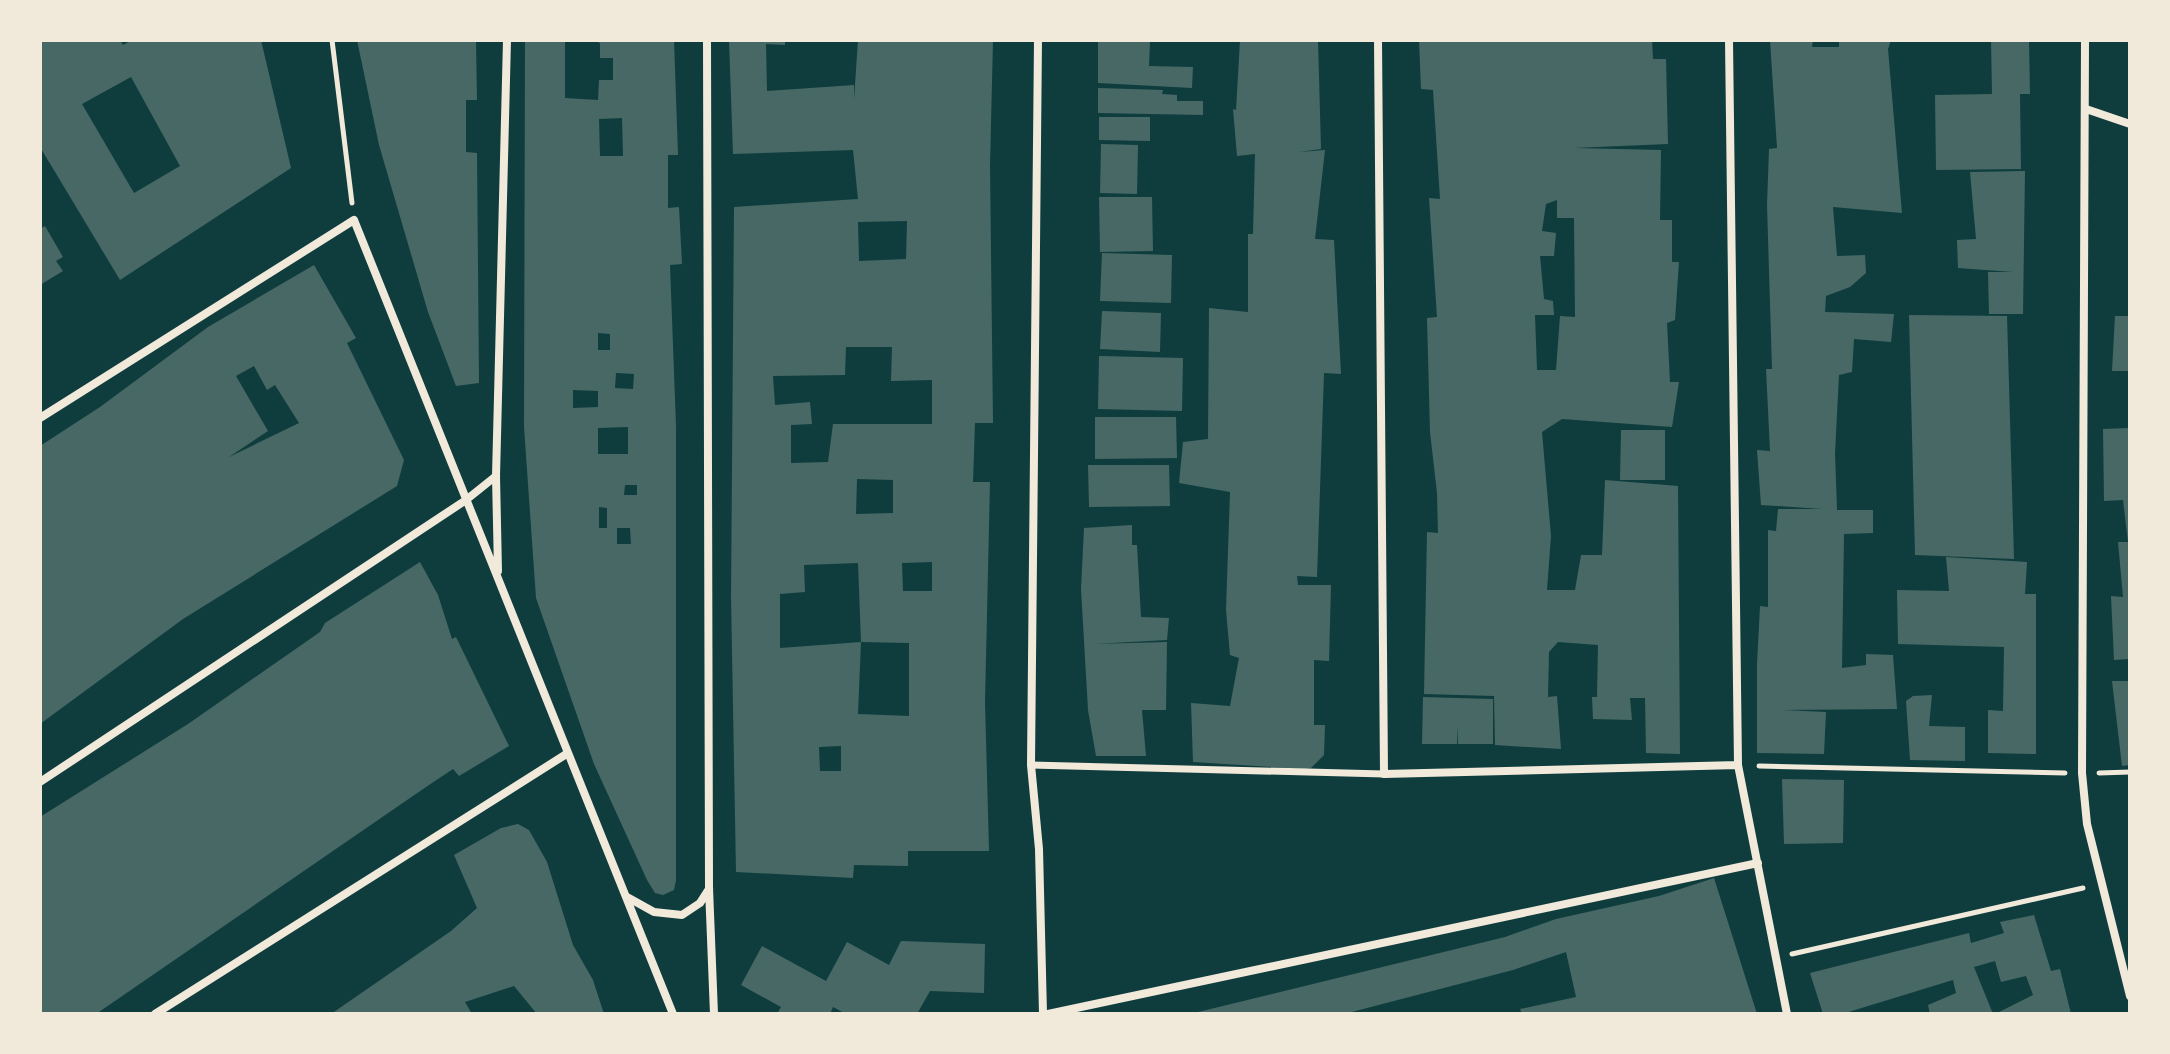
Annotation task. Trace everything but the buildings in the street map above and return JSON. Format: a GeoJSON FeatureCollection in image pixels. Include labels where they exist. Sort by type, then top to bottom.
{"type":"FeatureCollection","features":[{"type":"Feature","properties":{"kind":"street"},"geometry":{"type":"LineString","coordinates":[[498,579],[496,476],[507,40]]}},
{"type":"Feature","properties":{"kind":"street"},"geometry":{"type":"LineString","coordinates":[[707,40],[709,888],[714,1014]]}},
{"type":"Feature","properties":{"kind":"street"},"geometry":{"type":"LineString","coordinates":[[1038,40],[1031,765],[1039,849],[1046,1014],[1758,863]]}},
{"type":"Feature","properties":{"kind":"street"},"geometry":{"type":"LineString","coordinates":[[1378,40],[1384,774]]}},
{"type":"Feature","properties":{"kind":"street"},"geometry":{"type":"LineString","coordinates":[[1729,40],[1738,765],[1787,1014]]}},
{"type":"Feature","properties":{"kind":"street"},"geometry":{"type":"LineString","coordinates":[[2085,40],[2082,773],[2087,824],[2130,996]]}},
{"type":"Feature","properties":{"kind":"street"},"geometry":{"type":"LineString","coordinates":[[2086,109],[2130,124]]}},
{"type":"Feature","properties":{"kind":"street"},"geometry":{"type":"LineString","coordinates":[[40,418],[354,220],[673,1014]]}},
{"type":"Feature","properties":{"kind":"street"},"geometry":{"type":"LineString","coordinates":[[40,782],[466,500],[496,476]]}},
{"type":"Feature","properties":{"kind":"street"},"geometry":{"type":"LineString","coordinates":[[155,1014],[568,753]]}},
{"type":"Feature","properties":{"kind":"street"},"geometry":{"type":"LineString","coordinates":[[1031,765],[1384,774],[1738,765]]}},
{"type":"Feature","properties":{"kind":"street"},"geometry":{"type":"LineString","coordinates":[[626,896],[654,912],[682,915],[700,903],[709,888]]}},
{"type":"Feature","properties":{"kind":"path"},"geometry":{"type":"LineString","coordinates":[[332,40],[354,220]]}},
{"type":"Feature","properties":{"kind":"path"},"geometry":{"type":"LineString","coordinates":[[1738,765],[2130,772]]}},
{"type":"Feature","properties":{"kind":"path"},"geometry":{"type":"LineString","coordinates":[[1776,958],[2101,884]]}}]}
